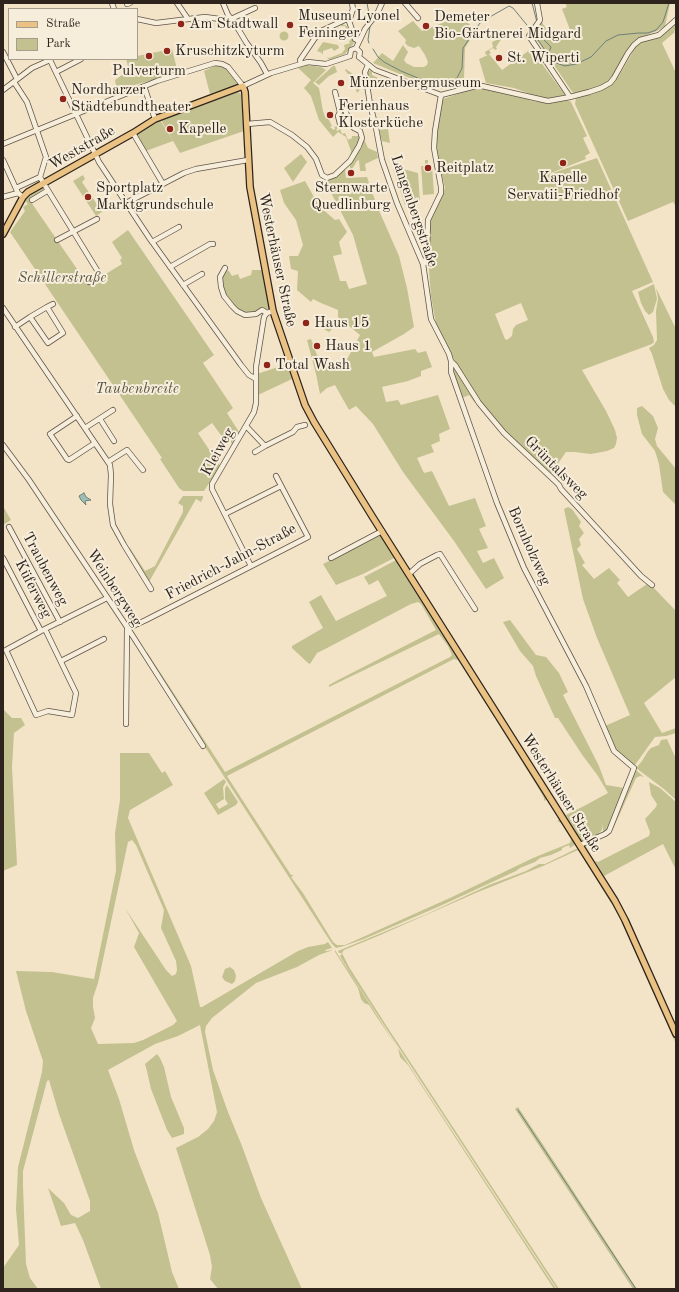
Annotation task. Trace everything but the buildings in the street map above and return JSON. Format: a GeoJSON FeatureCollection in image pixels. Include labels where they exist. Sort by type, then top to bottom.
{"type":"FeatureCollection","features":[{"type":"Feature","properties":{"kind":"main road","name":"Weststraße"},"geometry":{"type":"LineString","coordinates":[[23,197],[28,192],[155,119],[243,86]]}},
{"type":"Feature","properties":{"kind":"main road","name":"Westerhäuser Straße"},"geometry":{"type":"LineString","coordinates":[[243,86],[245,92],[250,187],[270,312],[309,415],[624,916],[676,1034]]}},
{"type":"Feature","properties":{"kind":"main road"},"geometry":{"type":"LineString","coordinates":[[3,234],[23,197]]}},
{"type":"Feature","properties":{"kind":"street"},"geometry":{"type":"LineString","coordinates":[[177,3],[188,19]]}},
{"type":"Feature","properties":{"kind":"street"},"geometry":{"type":"LineString","coordinates":[[223,3],[228,15],[267,74]]}},
{"type":"Feature","properties":{"kind":"street"},"geometry":{"type":"LineString","coordinates":[[352,3],[353,10],[349,18],[349,23],[354,37],[358,41]]}},
{"type":"Feature","properties":{"kind":"street"},"geometry":{"type":"LineString","coordinates":[[356,48],[358,41],[368,23],[378,12],[382,3]]}},
{"type":"Feature","properties":{"kind":"street"},"geometry":{"type":"LineString","coordinates":[[404,3],[418,18]]}},
{"type":"Feature","properties":{"kind":"street"},"geometry":{"type":"LineString","coordinates":[[537,3],[540,20],[529,35],[570,97]]}},
{"type":"Feature","properties":{"kind":"street"},"geometry":{"type":"LineString","coordinates":[[138,20],[156,23],[205,17],[232,19],[256,6]]}},
{"type":"Feature","properties":{"kind":"street"},"geometry":{"type":"LineString","coordinates":[[301,64],[300,60],[319,32],[349,18]]}},
{"type":"Feature","properties":{"kind":"street"},"geometry":{"type":"LineString","coordinates":[[359,57],[381,73],[445,95],[476,86],[482,86],[548,101],[570,97],[601,88],[610,83],[634,45],[640,40],[659,35],[676,20]]}},
{"type":"Feature","properties":{"kind":"street"},"geometry":{"type":"LineString","coordinates":[[350,56],[350,50],[356,48]]}},
{"type":"Feature","properties":{"kind":"street"},"geometry":{"type":"LineString","coordinates":[[356,48],[360,51],[359,57]]}},
{"type":"Feature","properties":{"kind":"street"},"geometry":{"type":"LineString","coordinates":[[3,52],[27,102],[46,157],[40,176],[43,184],[100,275],[90,282]]}},
{"type":"Feature","properties":{"kind":"street"},"geometry":{"type":"LineString","coordinates":[[3,144],[157,80],[218,63],[225,65],[230,69],[243,86],[267,74],[301,64],[310,62],[325,64],[350,56]]}},
{"type":"Feature","properties":{"kind":"street"},"geometry":{"type":"LineString","coordinates":[[350,56],[354,59],[359,57]]}},
{"type":"Feature","properties":{"kind":"street"},"geometry":{"type":"LineString","coordinates":[[3,90],[32,68],[50,60],[77,114],[94,155],[152,242],[183,285],[247,373],[256,379]]}},
{"type":"Feature","properties":{"kind":"street"},"geometry":{"type":"LineString","coordinates":[[56,72],[79,60]]}},
{"type":"Feature","properties":{"kind":"street","name":"Langenbergstraße"},"geometry":{"type":"LineString","coordinates":[[368,65],[365,72],[382,160],[397,203],[422,264],[431,319]]}},
{"type":"Feature","properties":{"kind":"street"},"geometry":{"type":"LineString","coordinates":[[144,86],[155,119]]}},
{"type":"Feature","properties":{"kind":"street"},"geometry":{"type":"LineString","coordinates":[[335,92],[340,110],[338,116],[340,124],[349,122]]}},
{"type":"Feature","properties":{"kind":"street"},"geometry":{"type":"LineString","coordinates":[[422,264],[425,263],[428,220],[441,193],[434,143],[441,94]]}},
{"type":"Feature","properties":{"kind":"street"},"geometry":{"type":"LineString","coordinates":[[247,124],[270,122],[292,135],[307,147],[316,159],[322,175],[327,178],[335,175],[349,162],[359,146],[362,136],[360,131],[354,128],[349,122],[345,109],[340,110]]}},
{"type":"Feature","properties":{"kind":"street"},"geometry":{"type":"LineString","coordinates":[[133,133],[163,184]]}},
{"type":"Feature","properties":{"kind":"street"},"geometry":{"type":"LineString","coordinates":[[3,160],[18,193],[23,197]]}},
{"type":"Feature","properties":{"kind":"street"},"geometry":{"type":"LineString","coordinates":[[126,204],[184,173],[248,160]]}},
{"type":"Feature","properties":{"kind":"street"},"geometry":{"type":"LineString","coordinates":[[16,188],[40,176]]}},
{"type":"Feature","properties":{"kind":"street"},"geometry":{"type":"LineString","coordinates":[[32,200],[48,191]]}},
{"type":"Feature","properties":{"kind":"street"},"geometry":{"type":"LineString","coordinates":[[3,197],[18,193]]}},
{"type":"Feature","properties":{"kind":"street"},"geometry":{"type":"LineString","coordinates":[[57,240],[97,219]]}},
{"type":"Feature","properties":{"kind":"street"},"geometry":{"type":"LineString","coordinates":[[152,242],[179,227]]}},
{"type":"Feature","properties":{"kind":"street"},"geometry":{"type":"LineString","coordinates":[[170,267],[213,244]]}},
{"type":"Feature","properties":{"kind":"street"},"geometry":{"type":"LineString","coordinates":[[225,268],[220,277],[221,287],[224,296],[237,311],[245,315],[256,314],[262,310],[270,312]]}},
{"type":"Feature","properties":{"kind":"street"},"geometry":{"type":"LineString","coordinates":[[183,285],[202,274]]}},
{"type":"Feature","properties":{"kind":"street"},"geometry":{"type":"LineString","coordinates":[[15,327],[53,304]]}},
{"type":"Feature","properties":{"kind":"street"},"geometry":{"type":"LineString","coordinates":[[30,317],[47,342],[50,343],[63,332],[47,307]]}},
{"type":"Feature","properties":{"kind":"street"},"geometry":{"type":"LineString","coordinates":[[3,308],[108,462],[111,471],[110,504],[113,525],[127,551],[151,589]]}},
{"type":"Feature","properties":{"kind":"street","name":"Kleiweg"},"geometry":{"type":"LineString","coordinates":[[251,566],[212,489],[212,484],[252,415],[256,403],[256,367],[264,317],[270,312]]}},
{"type":"Feature","properties":{"kind":"street","name":"Bornholzweg"},"geometry":{"type":"LineString","coordinates":[[431,319],[444,343],[451,361],[451,372],[497,503],[524,568],[586,686],[614,751],[634,768],[609,831],[580,845]]}},
{"type":"Feature","properties":{"kind":"street","name":"Grüntalsweg"},"geometry":{"type":"LineString","coordinates":[[451,361],[479,403],[500,429],[559,485],[561,490],[582,510],[641,576],[652,585]]}},
{"type":"Feature","properties":{"kind":"street"},"geometry":{"type":"LineString","coordinates":[[85,428],[113,410]]}},
{"type":"Feature","properties":{"kind":"street"},"geometry":{"type":"LineString","coordinates":[[77,416],[50,434],[67,460],[95,443]]}},
{"type":"Feature","properties":{"kind":"street"},"geometry":{"type":"LineString","coordinates":[[100,419],[114,441]]}},
{"type":"Feature","properties":{"kind":"street"},"geometry":{"type":"LineString","coordinates":[[255,452],[293,432],[297,427],[305,425]]}},
{"type":"Feature","properties":{"kind":"street"},"geometry":{"type":"LineString","coordinates":[[246,426],[264,446]]}},
{"type":"Feature","properties":{"kind":"street","name":"Weinbergweg"},"geometry":{"type":"LineString","coordinates":[[3,445],[29,480],[202,746]]}},
{"type":"Feature","properties":{"kind":"street"},"geometry":{"type":"LineString","coordinates":[[108,462],[127,450],[143,470]]}},
{"type":"Feature","properties":{"kind":"street","name":"Friedrich-Jahn-Straße"},"geometry":{"type":"LineString","coordinates":[[126,627],[133,626],[146,620],[308,536],[276,476]]}},
{"type":"Feature","properties":{"kind":"street"},"geometry":{"type":"LineString","coordinates":[[225,514],[281,486]]}},
{"type":"Feature","properties":{"kind":"street","name":"Traubenweg"},"geometry":{"type":"LineString","coordinates":[[9,527],[60,622]]}},
{"type":"Feature","properties":{"kind":"street"},"geometry":{"type":"LineString","coordinates":[[331,558],[382,531]]}},
{"type":"Feature","properties":{"kind":"street"},"geometry":{"type":"LineString","coordinates":[[409,574],[420,564],[440,554],[474,609]]}},
{"type":"Feature","properties":{"kind":"street","name":"Küferweg"},"geometry":{"type":"LineString","coordinates":[[3,558],[61,661],[76,693],[72,715],[48,711],[36,715],[6,651],[43,630]]}},
{"type":"Feature","properties":{"kind":"street"},"geometry":{"type":"LineString","coordinates":[[43,630],[107,598]]}},
{"type":"Feature","properties":{"kind":"street"},"geometry":{"type":"LineString","coordinates":[[126,627],[126,724]]}},
{"type":"Feature","properties":{"kind":"street"},"geometry":{"type":"LineString","coordinates":[[61,661],[104,639]]}},
{"type":"Feature","properties":{"kind":"green space"},"geometry":{"type":"Polygon","coordinates":[[[565,3],[670,3],[665,26],[639,38],[633,43],[625,52],[617,70],[609,82],[589,91],[573,93],[539,43],[531,35],[541,21],[555,41],[572,35],[562,9],[567,7],[565,3]]]}},
{"type":"Feature","properties":{"kind":"green space"},"geometry":{"type":"Polygon","coordinates":[[[460,16],[476,30],[465,48],[465,82],[447,89],[441,89],[429,86],[373,63],[382,53],[393,61],[403,45],[408,52],[404,60],[406,63],[414,67],[424,67],[428,62],[419,46],[414,48],[408,46],[405,43],[406,40],[398,31],[413,21],[422,31],[460,16]]]}},
{"type":"Feature","properties":{"kind":"green space"},"geometry":{"type":"Polygon","coordinates":[[[340,23],[347,26],[354,43],[345,54],[329,60],[327,57],[329,58],[342,53],[345,49],[344,45],[350,43],[349,41],[351,40],[345,26],[341,26],[340,23]]]}},
{"type":"Feature","properties":{"kind":"green space"},"geometry":{"type":"Polygon","coordinates":[[[676,23],[675,32],[662,43],[676,73],[676,207],[673,202],[628,221],[575,104],[576,98],[600,91],[613,84],[636,46],[667,31],[676,23]]]}},
{"type":"Feature","properties":{"kind":"green space"},"geometry":{"type":"Polygon","coordinates":[[[499,30],[503,33],[502,38],[496,47],[497,49],[495,50],[493,48],[489,50],[491,53],[489,54],[502,70],[531,49],[565,95],[552,98],[541,98],[514,88],[486,83],[479,59],[488,55],[486,55],[485,52],[493,47],[492,42],[499,39],[501,36],[498,31],[499,30]]]}},
{"type":"Feature","properties":{"kind":"green space"},"geometry":{"type":"Polygon","coordinates":[[[284,31],[289,36],[284,41],[279,36],[284,31]]]}},
{"type":"Feature","properties":{"kind":"green space"},"geometry":{"type":"Polygon","coordinates":[[[323,42],[338,45],[339,48],[334,51],[332,48],[323,51],[323,55],[317,51],[323,42]]]}},
{"type":"Feature","properties":{"kind":"green space"},"geometry":{"type":"Polygon","coordinates":[[[172,49],[178,73],[131,86],[117,92],[115,80],[129,70],[126,60],[138,60],[138,56],[172,49]]]}},
{"type":"Feature","properties":{"kind":"green space"},"geometry":{"type":"Polygon","coordinates":[[[221,65],[228,68],[241,84],[210,94],[204,71],[221,65]]]}},
{"type":"Feature","properties":{"kind":"green space"},"geometry":{"type":"Polygon","coordinates":[[[305,65],[321,67],[326,70],[313,83],[319,88],[323,111],[326,119],[328,118],[332,126],[330,127],[334,130],[334,127],[338,126],[336,130],[338,131],[340,129],[342,134],[345,133],[348,140],[352,138],[352,136],[360,136],[360,140],[352,157],[350,156],[351,151],[346,137],[338,132],[333,137],[319,120],[311,96],[304,88],[311,80],[298,68],[305,65]]]}},
{"type":"Feature","properties":{"kind":"green space"},"geometry":{"type":"Polygon","coordinates":[[[333,66],[335,66],[337,72],[329,76],[319,85],[315,82],[333,66]]]}},
{"type":"Feature","properties":{"kind":"green space"},"geometry":{"type":"Polygon","coordinates":[[[346,69],[354,75],[357,89],[360,90],[357,93],[354,82],[345,70],[346,69]]]}},
{"type":"Feature","properties":{"kind":"green space"},"geometry":{"type":"Polygon","coordinates":[[[370,70],[372,71],[372,75],[389,83],[386,89],[368,80],[368,72],[370,70]]]}},
{"type":"Feature","properties":{"kind":"green space"},"geometry":{"type":"Polygon","coordinates":[[[484,89],[521,96],[532,101],[558,102],[567,100],[571,102],[587,136],[583,138],[590,153],[585,156],[586,159],[541,177],[597,158],[653,282],[632,291],[654,342],[582,370],[606,411],[615,430],[617,438],[614,448],[591,454],[566,452],[550,475],[505,433],[479,401],[457,365],[436,324],[431,296],[428,258],[430,217],[445,188],[435,141],[436,129],[443,99],[469,90],[484,89]],[[521,303],[495,314],[505,339],[507,340],[512,336],[513,329],[516,325],[528,320],[521,303]]]}},
{"type":"Feature","properties":{"kind":"green space"},"geometry":{"type":"Polygon","coordinates":[[[238,92],[241,94],[244,131],[180,153],[161,120],[238,92]]]}},
{"type":"Feature","properties":{"kind":"green space"},"geometry":{"type":"Polygon","coordinates":[[[160,120],[173,141],[146,151],[136,134],[160,120]]]}},
{"type":"Feature","properties":{"kind":"green space"},"geometry":{"type":"Polygon","coordinates":[[[388,129],[390,143],[382,141],[379,130],[388,129]]]}},
{"type":"Feature","properties":{"kind":"green space"},"geometry":{"type":"Polygon","coordinates":[[[364,139],[368,148],[377,152],[378,158],[365,164],[366,171],[360,171],[359,160],[352,169],[350,169],[350,163],[360,148],[361,149],[364,139]]]}},
{"type":"Feature","properties":{"kind":"green space"},"geometry":{"type":"Polygon","coordinates":[[[301,154],[307,162],[293,182],[284,168],[301,154]]]}},
{"type":"Feature","properties":{"kind":"green space"},"geometry":{"type":"Polygon","coordinates":[[[425,160],[428,160],[428,166],[432,166],[434,194],[423,195],[421,166],[425,166],[425,160]]]}},
{"type":"Feature","properties":{"kind":"green space"},"geometry":{"type":"Polygon","coordinates":[[[345,168],[346,178],[367,177],[377,206],[399,256],[407,288],[414,327],[372,352],[374,357],[415,349],[418,353],[426,351],[432,367],[421,371],[421,376],[408,381],[382,387],[386,402],[398,400],[401,405],[438,395],[450,429],[439,434],[440,441],[431,445],[434,452],[417,458],[424,473],[432,471],[449,506],[475,498],[486,526],[479,529],[488,548],[477,551],[483,563],[494,558],[504,578],[486,589],[454,541],[403,472],[373,424],[356,406],[349,410],[335,385],[327,388],[320,394],[307,340],[311,339],[320,363],[328,363],[343,367],[360,335],[338,317],[338,310],[313,299],[311,302],[297,290],[298,271],[291,269],[289,256],[298,256],[303,245],[296,220],[284,203],[280,190],[305,181],[319,206],[335,220],[339,219],[347,232],[339,242],[342,254],[333,256],[340,281],[346,281],[349,289],[367,284],[353,235],[326,183],[326,180],[345,168]]]}},
{"type":"Feature","properties":{"kind":"green space"},"geometry":{"type":"Polygon","coordinates":[[[393,169],[403,169],[418,173],[420,202],[405,205],[393,169]]]}},
{"type":"Feature","properties":{"kind":"green space","name":"Sportplatz Marktgrundschule"},"geometry":{"type":"Polygon","coordinates":[[[83,175],[85,179],[82,182],[102,212],[96,216],[73,181],[83,175]]]}},
{"type":"Feature","properties":{"kind":"green space"},"geometry":{"type":"Polygon","coordinates":[[[42,188],[44,191],[31,202],[88,285],[122,264],[120,260],[122,258],[112,242],[128,230],[214,355],[203,363],[233,408],[227,413],[239,432],[232,444],[227,436],[223,438],[212,423],[198,433],[220,466],[204,491],[183,491],[179,488],[160,459],[162,458],[10,232],[25,211],[23,207],[28,204],[25,201],[27,196],[42,188]]]}},
{"type":"Feature","properties":{"kind":"green space"},"geometry":{"type":"Polygon","coordinates":[[[225,270],[229,271],[232,276],[238,274],[240,279],[251,275],[252,270],[262,270],[269,309],[246,314],[238,310],[224,292],[222,277],[225,270]]]}},
{"type":"Feature","properties":{"kind":"green space"},"geometry":{"type":"Polygon","coordinates":[[[654,284],[657,299],[653,312],[649,315],[641,303],[638,292],[654,284]]]}},
{"type":"Feature","properties":{"kind":"green space"},"geometry":{"type":"Polygon","coordinates":[[[656,288],[676,329],[676,406],[669,400],[663,389],[649,348],[654,345],[657,340],[656,311],[658,299],[656,288]]]}},
{"type":"Feature","properties":{"kind":"green space"},"geometry":{"type":"Polygon","coordinates":[[[323,319],[332,329],[329,332],[317,325],[323,319]]]}},
{"type":"Feature","properties":{"kind":"green space"},"geometry":{"type":"Polygon","coordinates":[[[287,364],[292,379],[258,395],[257,374],[287,364]]]}},
{"type":"Feature","properties":{"kind":"green space"},"geometry":{"type":"Polygon","coordinates":[[[454,367],[477,402],[475,403],[469,395],[462,398],[453,372],[454,367]]]}},
{"type":"Feature","properties":{"kind":"green space"},"geometry":{"type":"Polygon","coordinates":[[[642,406],[653,416],[658,428],[655,439],[657,446],[676,469],[676,505],[663,492],[659,464],[655,451],[642,434],[637,415],[637,408],[642,406]]]}},
{"type":"Feature","properties":{"kind":"green space"},"geometry":{"type":"Polygon","coordinates":[[[183,496],[203,496],[203,498],[201,502],[196,499],[149,582],[128,549],[130,548],[145,571],[155,566],[183,512],[183,506],[178,503],[183,496]]]}},
{"type":"Feature","properties":{"kind":"green space"},"geometry":{"type":"Polygon","coordinates":[[[3,506],[11,520],[3,525],[3,506]]]}},
{"type":"Feature","properties":{"kind":"green space"},"geometry":{"type":"Polygon","coordinates":[[[568,507],[572,509],[581,522],[579,526],[584,533],[579,539],[581,545],[577,549],[585,563],[582,565],[594,579],[609,568],[620,580],[617,583],[628,597],[647,584],[652,586],[676,611],[676,677],[644,703],[662,733],[676,728],[676,733],[655,737],[635,765],[617,753],[605,726],[630,715],[597,638],[583,599],[564,509],[568,507]]]}},
{"type":"Feature","properties":{"kind":"green space"},"geometry":{"type":"Polygon","coordinates":[[[380,535],[396,557],[363,574],[336,585],[323,564],[380,535]]]}},
{"type":"Feature","properties":{"kind":"green space"},"geometry":{"type":"Polygon","coordinates":[[[398,559],[441,627],[440,630],[442,630],[497,716],[494,717],[458,660],[454,659],[227,776],[291,875],[294,875],[291,877],[303,893],[333,942],[337,945],[345,945],[452,897],[533,858],[570,843],[571,839],[561,823],[557,821],[562,818],[576,844],[570,848],[569,845],[562,848],[562,850],[540,858],[535,862],[440,906],[364,939],[336,948],[205,747],[181,707],[171,695],[173,694],[144,654],[147,652],[225,772],[452,655],[448,646],[439,634],[329,687],[329,685],[338,680],[436,630],[421,604],[418,602],[411,604],[317,653],[310,664],[292,648],[292,646],[323,628],[309,602],[321,595],[336,621],[387,596],[378,580],[369,585],[364,577],[398,559]]]}},
{"type":"Feature","properties":{"kind":"green space"},"geometry":{"type":"Polygon","coordinates":[[[510,620],[536,655],[546,657],[559,673],[568,692],[563,695],[599,766],[606,785],[625,788],[608,829],[600,835],[603,831],[603,824],[602,830],[596,836],[582,842],[566,815],[608,793],[558,718],[555,718],[533,666],[520,651],[503,622],[510,620]]]}},
{"type":"Feature","properties":{"kind":"green space"},"geometry":{"type":"Polygon","coordinates":[[[3,709],[12,718],[21,718],[25,725],[14,733],[12,767],[17,865],[3,871],[3,709]]]}},
{"type":"Feature","properties":{"kind":"green space"},"geometry":{"type":"Polygon","coordinates":[[[498,719],[527,765],[526,766],[548,798],[544,801],[544,798],[537,786],[496,720],[498,719]]]}},
{"type":"Feature","properties":{"kind":"green space"},"geometry":{"type":"Polygon","coordinates":[[[667,739],[676,759],[676,800],[636,768],[651,748],[659,745],[661,740],[667,739]]]}},
{"type":"Feature","properties":{"kind":"green space"},"geometry":{"type":"Polygon","coordinates":[[[120,753],[149,753],[162,773],[165,771],[173,785],[130,810],[128,818],[191,966],[200,1007],[298,951],[328,942],[332,948],[325,950],[333,950],[319,955],[297,967],[256,983],[212,1018],[206,1026],[205,1032],[213,1070],[228,1112],[261,1198],[302,1289],[218,1289],[210,1279],[212,1267],[210,1255],[176,1148],[198,1137],[208,1129],[214,1121],[217,1112],[200,1025],[178,1036],[155,1044],[108,1070],[119,1099],[134,1150],[158,1213],[172,1272],[179,1289],[101,1289],[83,1240],[75,1223],[61,1226],[48,1188],[64,1203],[71,1215],[78,1218],[90,1211],[90,1201],[59,1114],[49,1080],[47,1081],[23,1171],[26,1264],[30,1278],[38,1289],[3,1289],[3,1268],[19,1245],[16,1209],[18,1167],[42,1072],[43,1061],[26,1011],[16,971],[52,972],[94,979],[116,871],[115,833],[120,800],[120,753]],[[132,840],[128,842],[98,983],[93,998],[95,1018],[91,1028],[98,1044],[134,1043],[173,1025],[177,1021],[134,947],[139,933],[125,908],[166,970],[172,976],[176,974],[176,961],[161,928],[164,910],[136,845],[132,840]]]}},
{"type":"Feature","properties":{"kind":"green space"},"geometry":{"type":"Polygon","coordinates":[[[635,771],[637,771],[644,777],[640,776],[636,778],[613,829],[606,836],[587,844],[586,847],[585,845],[612,828],[635,771]]]}},
{"type":"Feature","properties":{"kind":"green space"},"geometry":{"type":"Polygon","coordinates":[[[224,779],[226,782],[223,787],[224,799],[216,804],[219,809],[228,804],[225,799],[225,788],[227,785],[238,802],[236,805],[218,815],[204,793],[224,779]]]}},
{"type":"Feature","properties":{"kind":"green space"},"geometry":{"type":"Polygon","coordinates":[[[649,782],[660,788],[676,802],[676,870],[663,844],[604,876],[591,855],[595,861],[598,862],[649,836],[650,832],[645,819],[657,804],[651,795],[649,782]]]}},
{"type":"Feature","properties":{"kind":"green space"},"geometry":{"type":"Polygon","coordinates":[[[578,848],[617,907],[654,989],[653,990],[654,992],[656,991],[676,1038],[676,1044],[619,916],[578,850],[344,950],[342,953],[349,967],[384,1022],[559,1289],[557,1289],[350,973],[340,956],[342,954],[338,951],[427,914],[489,885],[526,871],[539,864],[545,864],[578,848]]]}},
{"type":"Feature","properties":{"kind":"green space"},"geometry":{"type":"Polygon","coordinates":[[[335,950],[397,1047],[369,1005],[364,1003],[361,999],[358,988],[335,950]]]}},
{"type":"Feature","properties":{"kind":"green space"},"geometry":{"type":"Polygon","coordinates":[[[230,967],[234,970],[236,976],[235,981],[232,984],[225,981],[222,977],[225,969],[230,967]]]}},
{"type":"Feature","properties":{"kind":"green space"},"geometry":{"type":"Polygon","coordinates":[[[398,1048],[556,1289],[554,1289],[408,1065],[400,1057],[398,1048]]]}},
{"type":"Feature","properties":{"kind":"green space"},"geometry":{"type":"Polygon","coordinates":[[[157,1054],[164,1067],[171,1097],[184,1128],[184,1134],[172,1138],[167,1130],[151,1089],[145,1064],[157,1054]]]}},
{"type":"Feature","properties":{"kind":"green space"},"geometry":{"type":"Polygon","coordinates":[[[518,1107],[637,1289],[633,1289],[515,1109],[518,1107]]]}},
{"type":"Feature","properties":{"kind":"water"},"geometry":{"type":"Polygon","coordinates":[[[84,493],[86,497],[91,500],[85,501],[86,505],[79,496],[84,493]]]}},
{"type":"Feature","properties":{"kind":"waterway"},"geometry":{"type":"LineString","coordinates":[[367,3],[370,19]]}},
{"type":"Feature","properties":{"kind":"waterway"},"geometry":{"type":"LineString","coordinates":[[532,3],[537,22]]}},
{"type":"Feature","properties":{"kind":"waterway"},"geometry":{"type":"LineString","coordinates":[[534,34],[553,62],[565,66],[576,64],[591,57],[606,41],[618,35],[648,33],[656,30],[663,22],[669,3]]}},
{"type":"Feature","properties":{"kind":"waterway"},"geometry":{"type":"LineString","coordinates":[[373,49],[378,57],[384,62],[401,71],[437,86],[445,87],[454,82],[457,78],[462,68],[463,48],[480,23],[509,6],[513,8],[531,30]]}},
{"type":"Feature","properties":{"kind":"waterway"},"geometry":{"type":"LineString","coordinates":[[538,25],[543,39],[551,47],[548,55]]}},
{"type":"Feature","properties":{"kind":"waterway"},"geometry":{"type":"LineString","coordinates":[[369,43],[370,26]]}},
{"type":"Feature","properties":{"kind":"waterway"},"geometry":{"type":"LineString","coordinates":[[518,1110],[636,1289]]}},
{"type":"Feature","properties":{"kind":"place","name":"Am Stadtwall"},"geometry":{"type":"Point","coordinates":[181,24]}},
{"type":"Feature","properties":{"kind":"place","name":"Museum Lyonel Feininger"},"geometry":{"type":"Point","coordinates":[290,25]}},
{"type":"Feature","properties":{"kind":"place","name":"Demeter Bio-Gärtnerei Midgard"},"geometry":{"type":"Point","coordinates":[426,26]}},
{"type":"Feature","properties":{"kind":"place","name":"Kruschitzkyturm"},"geometry":{"type":"Point","coordinates":[167,51]}},
{"type":"Feature","properties":{"kind":"place","name":"Pulverturm"},"geometry":{"type":"Point","coordinates":[149,56]}},
{"type":"Feature","properties":{"kind":"place","name":"St. Wiperti"},"geometry":{"type":"Point","coordinates":[499,58]}},
{"type":"Feature","properties":{"kind":"place","name":"Münzenbergmuseum"},"geometry":{"type":"Point","coordinates":[341,83]}},
{"type":"Feature","properties":{"kind":"place","name":"Nordharzer Städtebundtheater"},"geometry":{"type":"Point","coordinates":[63,99]}},
{"type":"Feature","properties":{"kind":"place","name":"Ferienhaus Klosterküche"},"geometry":{"type":"Point","coordinates":[330,115]}},
{"type":"Feature","properties":{"kind":"place","name":"Kapelle"},"geometry":{"type":"Point","coordinates":[170,129]}},
{"type":"Feature","properties":{"kind":"place","name":"Kapelle Servatii-Friedhof"},"geometry":{"type":"Point","coordinates":[563,163]}},
{"type":"Feature","properties":{"kind":"place","name":"Reitplatz"},"geometry":{"type":"Point","coordinates":[428,168]}},
{"type":"Feature","properties":{"kind":"place","name":"Sternwarte Quedlinburg"},"geometry":{"type":"Point","coordinates":[351,173]}},
{"type":"Feature","properties":{"kind":"place","name":"Sportplatz Marktgrundschule"},"geometry":{"type":"Point","coordinates":[88,197]}},
{"type":"Feature","properties":{"kind":"place","name":"Haus 15"},"geometry":{"type":"Point","coordinates":[306,323]}},
{"type":"Feature","properties":{"kind":"place","name":"Haus 1"},"geometry":{"type":"Point","coordinates":[317,346]}},
{"type":"Feature","properties":{"kind":"place","name":"Total Wash"},"geometry":{"type":"Point","coordinates":[267,365]}},
{"type":"Feature","properties":{"kind":"park label","name":"Schillerstraße"},"geometry":{"type":"Point","coordinates":[62,278]}},
{"type":"Feature","properties":{"kind":"park label","name":"Taubenbreite"},"geometry":{"type":"Point","coordinates":[137,389]}}]}
